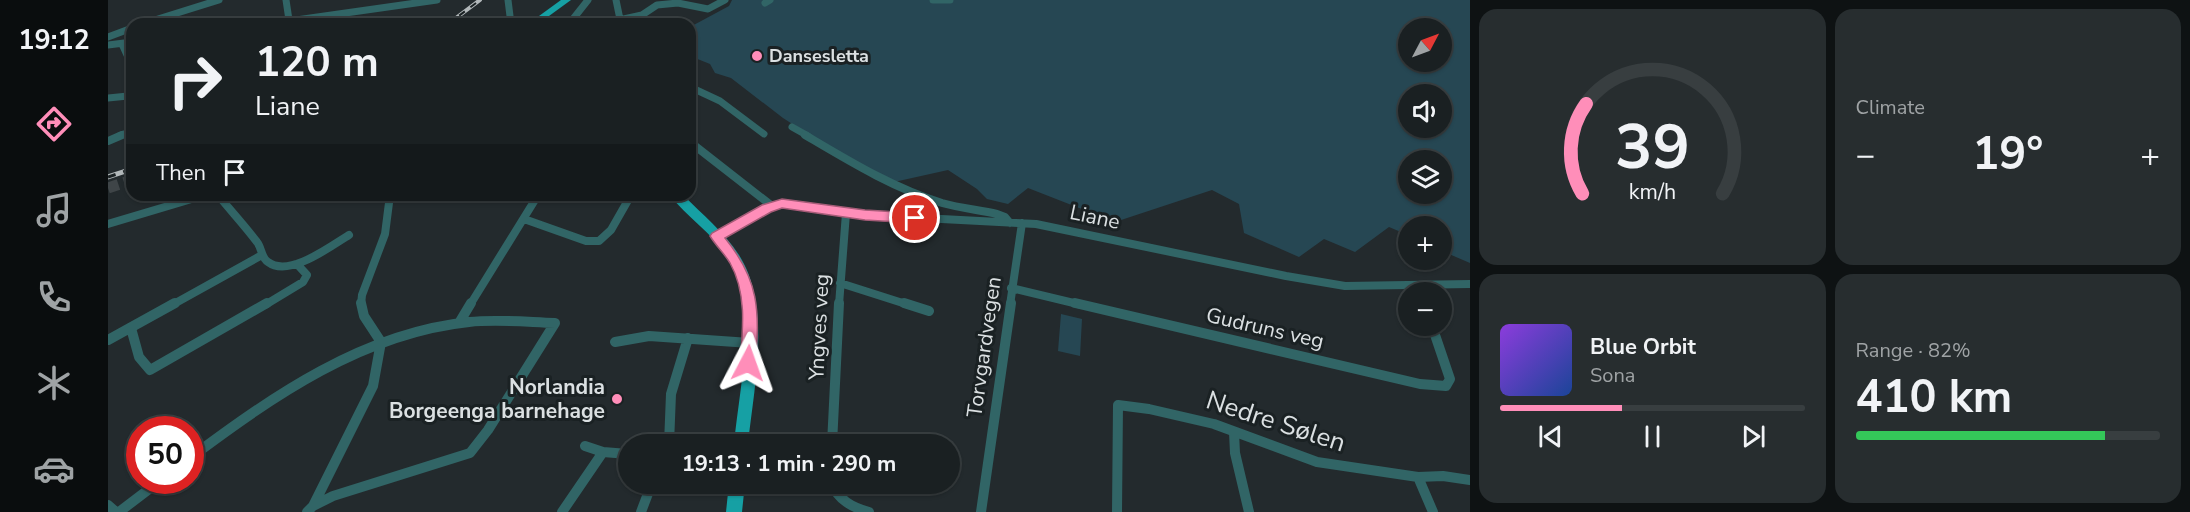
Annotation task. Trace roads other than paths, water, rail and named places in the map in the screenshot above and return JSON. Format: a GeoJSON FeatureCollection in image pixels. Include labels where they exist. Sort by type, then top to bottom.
{"type":"FeatureCollection","features":[{"type":"Feature","properties":{"kind":"main road"},"geometry":{"type":"LineString","coordinates":[[541,18],[567,0]]}},
{"type":"Feature","properties":{"kind":"main road"},"geometry":{"type":"LineString","coordinates":[[548,18],[572,0]]}},
{"type":"Feature","properties":{"kind":"main road"},"geometry":{"type":"LineString","coordinates":[[682,201],[717,236],[735,259],[746,284],[751,308],[742,434]]}},
{"type":"Feature","properties":{"kind":"main road"},"geometry":{"type":"LineString","coordinates":[[734,512],[736,494]]}},
{"type":"Feature","properties":{"kind":"street"},"geometry":{"type":"LineString","coordinates":[[161,18],[219,0]]}},
{"type":"Feature","properties":{"kind":"street"},"geometry":{"type":"LineString","coordinates":[[286,0],[289,18]]}},
{"type":"Feature","properties":{"kind":"street"},"geometry":{"type":"LineString","coordinates":[[302,18],[437,0]]}},
{"type":"Feature","properties":{"kind":"street"},"geometry":{"type":"LineString","coordinates":[[508,0],[510,16]]}},
{"type":"Feature","properties":{"kind":"street"},"geometry":{"type":"LineString","coordinates":[[574,18],[588,0]]}},
{"type":"Feature","properties":{"kind":"street"},"geometry":{"type":"LineString","coordinates":[[616,0],[619,18]]}},
{"type":"Feature","properties":{"kind":"street"},"geometry":{"type":"LineString","coordinates":[[633,18],[657,5],[678,3],[697,8],[712,8],[725,0]]}},
{"type":"Feature","properties":{"kind":"street"},"geometry":{"type":"LineString","coordinates":[[933,0],[950,0]]}},
{"type":"Feature","properties":{"kind":"street"},"geometry":{"type":"LineString","coordinates":[[326,18],[327,14]]}},
{"type":"Feature","properties":{"kind":"street"},"geometry":{"type":"LineString","coordinates":[[108,37],[126,30]]}},
{"type":"Feature","properties":{"kind":"street"},"geometry":{"type":"LineString","coordinates":[[108,45],[126,43]]}},
{"type":"Feature","properties":{"kind":"street"},"geometry":{"type":"LineString","coordinates":[[122,44],[126,53]]}},
{"type":"Feature","properties":{"kind":"street"},"geometry":{"type":"LineString","coordinates":[[696,90],[720,101],[764,134]]}},
{"type":"Feature","properties":{"kind":"street"},"geometry":{"type":"LineString","coordinates":[[108,98],[126,96]]}},
{"type":"Feature","properties":{"kind":"street"},"geometry":{"type":"LineString","coordinates":[[792,127],[876,175],[943,203],[997,214],[1005,217],[1010,223]]}},
{"type":"Feature","properties":{"kind":"street"},"geometry":{"type":"LineString","coordinates":[[108,141],[126,134]]}},
{"type":"Feature","properties":{"kind":"street"},"geometry":{"type":"LineString","coordinates":[[696,147],[772,206]]}},
{"type":"Feature","properties":{"kind":"street"},"geometry":{"type":"LineString","coordinates":[[108,224],[185,201]]}},
{"type":"Feature","properties":{"kind":"street"},"geometry":{"type":"LineString","coordinates":[[223,201],[260,245],[262,255],[268,263],[277,268],[297,264],[349,236]]}},
{"type":"Feature","properties":{"kind":"street"},"geometry":{"type":"LineString","coordinates":[[310,509],[374,386],[381,342],[379,335],[363,317],[360,306],[387,232],[390,201]]}},
{"type":"Feature","properties":{"kind":"street"},"geometry":{"type":"LineString","coordinates":[[459,323],[534,201]]}},
{"type":"Feature","properties":{"kind":"street"},"geometry":{"type":"LineString","coordinates":[[524,219],[586,241],[599,241],[611,230],[628,201]]}},
{"type":"Feature","properties":{"kind":"street","name":"Liane"},"geometry":{"type":"LineString","coordinates":[[717,236],[772,206],[791,204],[846,213],[1022,223],[1070,230],[1324,284],[1398,288]]}},
{"type":"Feature","properties":{"kind":"street","name":"Yngves veg"},"geometry":{"type":"LineString","coordinates":[[832,434],[846,213]]}},
{"type":"Feature","properties":{"kind":"street","name":"Torvgardvegen"},"geometry":{"type":"LineString","coordinates":[[981,512],[1022,223]]}},
{"type":"Feature","properties":{"kind":"street"},"geometry":{"type":"LineString","coordinates":[[108,340],[262,255]]}},
{"type":"Feature","properties":{"kind":"street"},"geometry":{"type":"LineString","coordinates":[[130,328],[137,352],[145,367],[150,370],[157,368],[303,282],[307,274],[297,264]]}},
{"type":"Feature","properties":{"kind":"street"},"geometry":{"type":"LineString","coordinates":[[840,283],[929,311]]}},
{"type":"Feature","properties":{"kind":"street","name":"Liane"},"geometry":{"type":"LineString","coordinates":[[1452,286],[1470,284]]}},
{"type":"Feature","properties":{"kind":"street","name":"Gudruns veg"},"geometry":{"type":"LineString","coordinates":[[1011,288],[1420,384],[1446,386],[1450,379],[1435,336]]}},
{"type":"Feature","properties":{"kind":"street"},"geometry":{"type":"LineString","coordinates":[[204,447],[243,418],[302,379],[381,342],[401,335],[459,323],[497,321],[555,323],[488,430],[470,453],[333,496],[310,509]]}},
{"type":"Feature","properties":{"kind":"street"},"geometry":{"type":"LineString","coordinates":[[615,342],[649,336],[750,343]]}},
{"type":"Feature","properties":{"kind":"street"},"geometry":{"type":"LineString","coordinates":[[669,434],[671,394],[688,338]]}},
{"type":"Feature","properties":{"kind":"street","name":"Nedre Sølen"},"geometry":{"type":"LineString","coordinates":[[1117,512],[1118,405],[1186,416],[1317,462],[1418,477],[1443,476],[1470,480]]}},
{"type":"Feature","properties":{"kind":"street"},"geometry":{"type":"LineString","coordinates":[[1234,432],[1236,460],[1249,512]]}},
{"type":"Feature","properties":{"kind":"street"},"geometry":{"type":"LineString","coordinates":[[585,446],[603,452],[618,453]]}},
{"type":"Feature","properties":{"kind":"street"},"geometry":{"type":"LineString","coordinates":[[562,512],[603,452]]}},
{"type":"Feature","properties":{"kind":"street"},"geometry":{"type":"LineString","coordinates":[[1418,477],[1433,512]]}},
{"type":"Feature","properties":{"kind":"street"},"geometry":{"type":"LineString","coordinates":[[108,505],[117,512],[142,494]]}},
{"type":"Feature","properties":{"kind":"street"},"geometry":{"type":"LineString","coordinates":[[641,512],[648,494]]}},
{"type":"Feature","properties":{"kind":"street"},"geometry":{"type":"LineString","coordinates":[[836,494],[849,509],[869,512]]}},
{"type":"Feature","properties":{"kind":"tunnel"},"geometry":{"type":"LineString","coordinates":[[108,188],[126,182]]}},
{"type":"Feature","properties":{"kind":"railway"},"geometry":{"type":"LineString","coordinates":[[456,18],[480,0]]}},
{"type":"Feature","properties":{"kind":"railway"},"geometry":{"type":"LineString","coordinates":[[108,177],[126,171]]}},
{"type":"Feature","properties":{"kind":"place","name":"Dansesletta"},"geometry":{"type":"Point","coordinates":[757,56]}},
{"type":"Feature","properties":{"kind":"place","name":"Norlandia Borgeenga barnehage"},"geometry":{"type":"Point","coordinates":[617,399]}}]}
